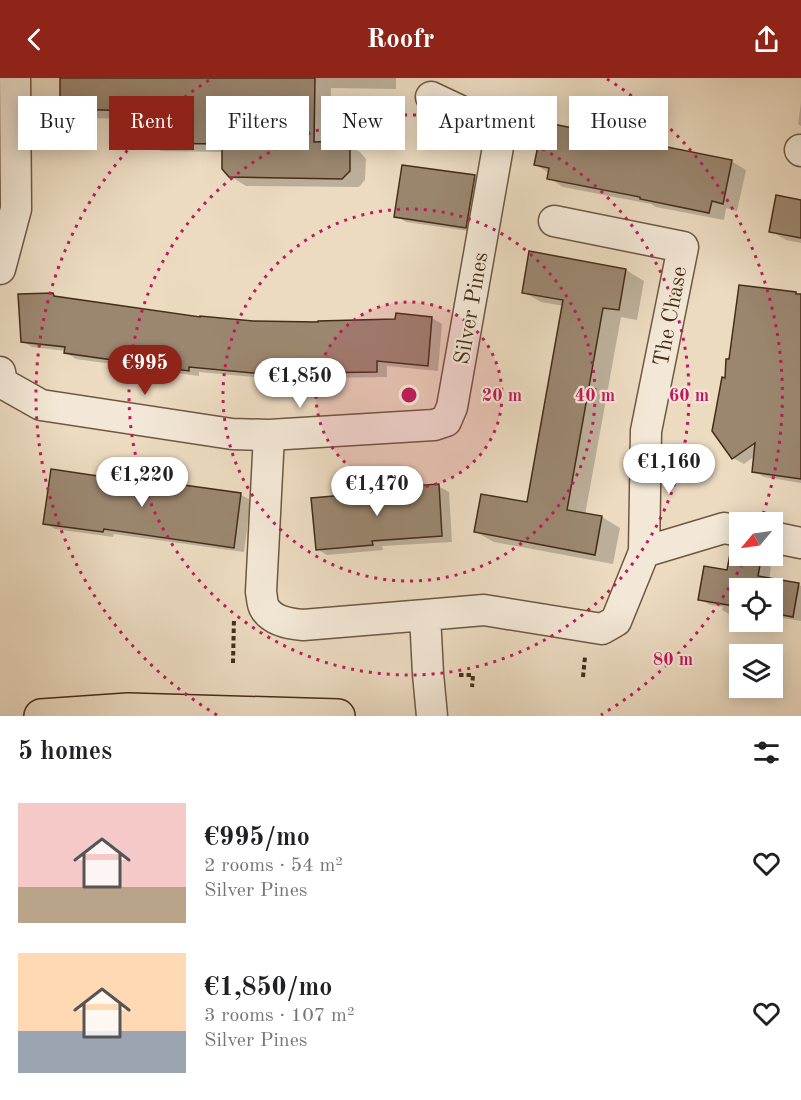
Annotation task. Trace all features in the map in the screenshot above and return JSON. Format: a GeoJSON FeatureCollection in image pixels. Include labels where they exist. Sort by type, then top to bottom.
{"type":"FeatureCollection","features":[{"type":"Feature","properties":{"kind":"highway"},"geometry":{"type":"LineString","coordinates":[[41,716],[128,710],[338,716]]}},
{"type":"Feature","properties":{"kind":"street"},"geometry":{"type":"LineString","coordinates":[[0,269],[16,209],[15,78]]}},
{"type":"Feature","properties":{"kind":"street","name":"Silver Pines"},"geometry":{"type":"LineString","coordinates":[[0,372],[2,382],[41,405],[232,434],[269,435],[434,425],[446,421],[452,407],[497,150]]}},
{"type":"Feature","properties":{"kind":"street","name":"The Chase"},"geometry":{"type":"LineString","coordinates":[[425,615],[484,610],[602,629],[616,621],[644,552],[646,431],[683,247],[554,221]]}},
{"type":"Feature","properties":{"kind":"street"},"geometry":{"type":"LineString","coordinates":[[269,435],[261,592],[264,607],[273,617],[287,624],[303,625],[425,615],[432,716]]}},
{"type":"Feature","properties":{"kind":"street"},"geometry":{"type":"LineString","coordinates":[[644,552],[724,528],[729,529]]}},
{"type":"Feature","properties":{"kind":"street"},"geometry":{"type":"LineString","coordinates":[[783,539],[801,543]]}},
{"type":"Feature","properties":{"kind":"path"},"geometry":{"type":"LineString","coordinates":[[472,687],[473,675]]}},
{"type":"Feature","properties":{"kind":"building"},"geometry":{"type":"Polygon","coordinates":[[[60,78],[315,78],[314,142],[321,142],[321,150],[350,150],[350,171],[342,179],[229,177],[222,169],[222,150],[309,150],[309,96],[206,96],[206,144],[194,144],[194,96],[109,96],[109,110],[97,110],[97,96],[60,96],[60,78]]]}},
{"type":"Feature","properties":{"kind":"building"},"geometry":{"type":"Polygon","coordinates":[[[557,125],[569,127],[569,150],[668,150],[668,147],[732,160],[723,204],[712,201],[709,213],[547,179],[549,168],[534,165],[537,150],[557,150],[557,125]]]}},
{"type":"Feature","properties":{"kind":"building"},"geometry":{"type":"Polygon","coordinates":[[[402,165],[475,175],[466,228],[394,217],[402,165]]]}},
{"type":"Feature","properties":{"kind":"building"},"geometry":{"type":"Polygon","coordinates":[[[776,195],[801,200],[801,238],[769,232],[776,195]]]}},
{"type":"Feature","properties":{"kind":"building"},"geometry":{"type":"Polygon","coordinates":[[[529,251],[626,269],[619,310],[603,308],[567,510],[602,516],[595,555],[474,532],[481,494],[527,502],[563,300],[522,293],[529,251]]]}},
{"type":"Feature","properties":{"kind":"building"},"geometry":{"type":"Polygon","coordinates":[[[739,285],[801,294],[801,479],[752,472],[755,443],[732,459],[712,431],[722,377],[725,378],[726,359],[729,359],[739,285]]]}},
{"type":"Feature","properties":{"kind":"building"},"geometry":{"type":"Polygon","coordinates":[[[53,293],[54,296],[200,317],[253,321],[318,322],[395,319],[396,313],[432,317],[428,366],[377,361],[377,372],[253,373],[189,367],[189,371],[64,353],[65,347],[21,342],[18,294],[53,293]]]}},
{"type":"Feature","properties":{"kind":"building"},"geometry":{"type":"Polygon","coordinates":[[[51,469],[241,493],[234,548],[104,529],[103,532],[43,524],[51,469]]]}},
{"type":"Feature","properties":{"kind":"building"},"geometry":{"type":"Polygon","coordinates":[[[439,484],[442,536],[372,541],[373,545],[316,550],[311,498],[381,492],[381,488],[439,484]]]}},
{"type":"Feature","properties":{"kind":"building"},"geometry":{"type":"Polygon","coordinates":[[[729,559],[729,566],[760,566],[758,576],[770,578],[729,578],[729,605],[698,600],[704,566],[727,570],[729,559]]]}},
{"type":"Feature","properties":{"kind":"building"},"geometry":{"type":"Polygon","coordinates":[[[783,580],[799,583],[793,617],[783,615],[783,580]]]}}]}
